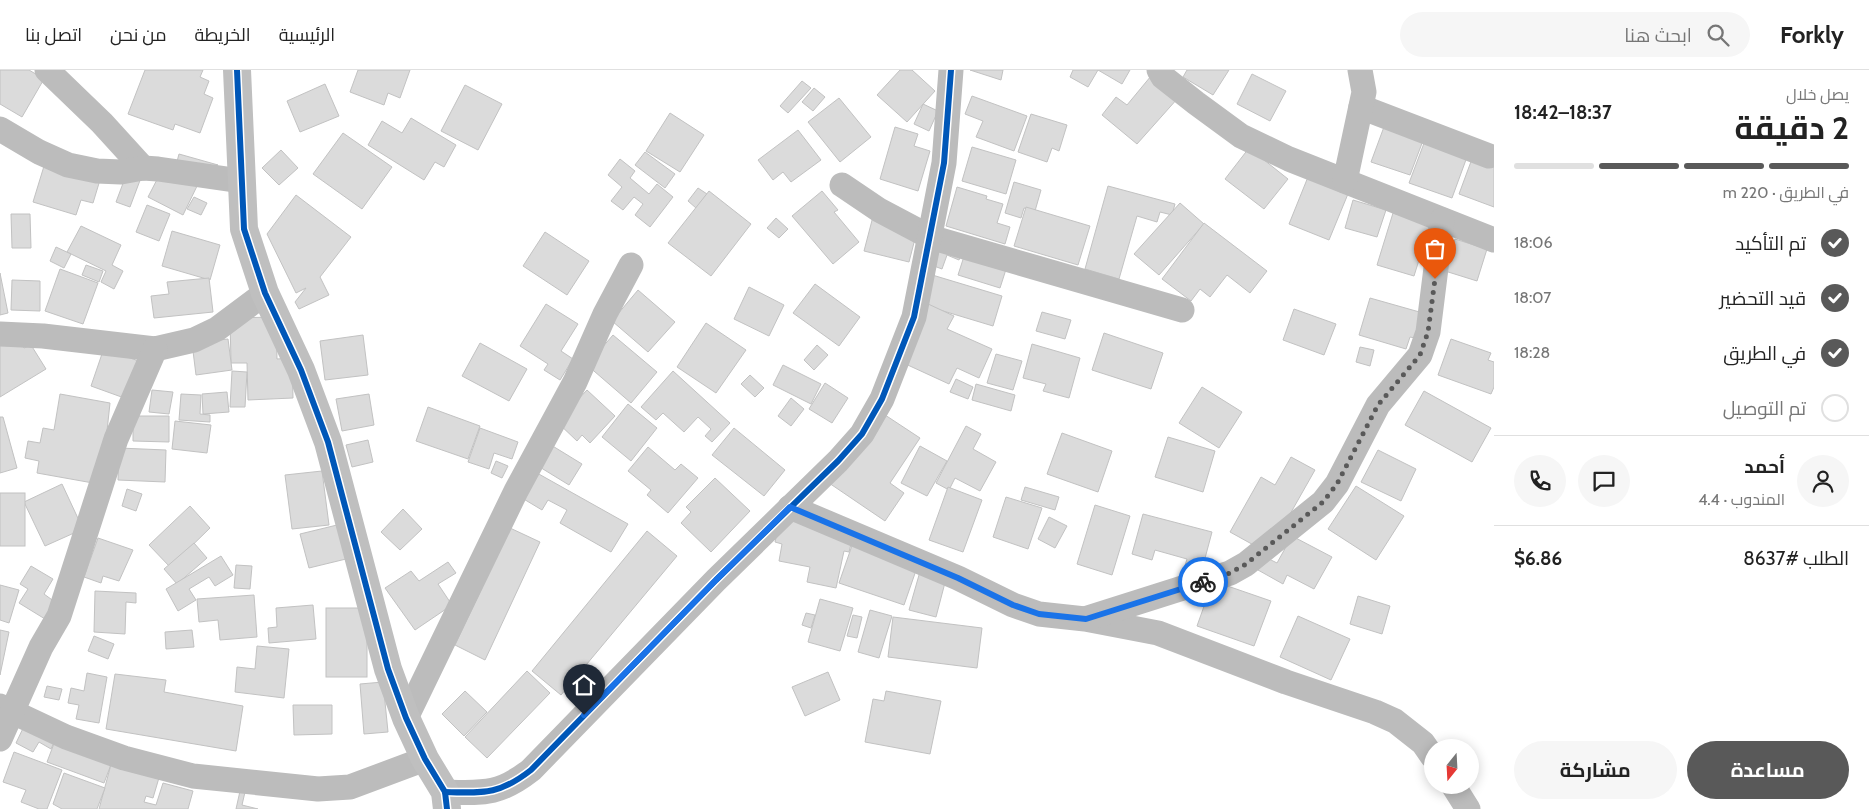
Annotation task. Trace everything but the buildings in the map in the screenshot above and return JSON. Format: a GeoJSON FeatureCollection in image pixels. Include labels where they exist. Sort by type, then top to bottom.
{"type":"FeatureCollection","features":[{"type":"Feature","properties":{"kind":"street"},"geometry":{"type":"LineString","coordinates":[[47,70],[102,123],[142,168]]}},
{"type":"Feature","properties":{"kind":"street"},"geometry":{"type":"LineString","coordinates":[[237,70],[244,229],[265,293],[301,370],[328,442],[383,650],[406,718],[446,800],[485,794],[513,784],[531,770],[716,580],[862,434],[882,399],[914,317],[944,163],[951,70]]}},
{"type":"Feature","properties":{"kind":"street"},"geometry":{"type":"LineString","coordinates":[[1159,70],[1196,103],[1241,136],[1289,159],[1494,240]]}},
{"type":"Feature","properties":{"kind":"street"},"geometry":{"type":"LineString","coordinates":[[1346,181],[1364,92],[1360,70]]}},
{"type":"Feature","properties":{"kind":"street"},"geometry":{"type":"LineString","coordinates":[[1361,108],[1489,156]]}},
{"type":"Feature","properties":{"kind":"street"},"geometry":{"type":"LineString","coordinates":[[0,129],[39,152],[68,165],[97,171],[121,172],[142,168],[241,181]]}},
{"type":"Feature","properties":{"kind":"street"},"geometry":{"type":"LineString","coordinates":[[842,185],[880,210],[930,237],[1182,310]]}},
{"type":"Feature","properties":{"kind":"street"},"geometry":{"type":"LineString","coordinates":[[1086,619],[1230,573],[1246,564],[1323,502],[1337,484],[1378,405],[1420,355],[1428,332],[1442,220]]}},
{"type":"Feature","properties":{"kind":"street"},"geometry":{"type":"LineString","coordinates":[[406,718],[516,491],[574,382],[630,265]]}},
{"type":"Feature","properties":{"kind":"street"},"geometry":{"type":"LineString","coordinates":[[0,334],[43,336],[155,349],[194,340],[217,329],[265,293]]}},
{"type":"Feature","properties":{"kind":"street"},"geometry":{"type":"LineString","coordinates":[[0,739],[6,708],[59,616],[116,439],[155,349]]}},
{"type":"Feature","properties":{"kind":"street"},"geometry":{"type":"LineString","coordinates":[[790,507],[958,578],[1013,605],[1039,614],[1086,619],[1158,633],[1286,682],[1376,712],[1395,721],[1424,745]]}},
{"type":"Feature","properties":{"kind":"street"},"geometry":{"type":"LineString","coordinates":[[6,708],[66,736],[124,758],[194,776],[318,789],[350,787],[425,759]]}},
{"type":"Feature","properties":{"kind":"street"},"geometry":{"type":"LineString","coordinates":[[1459,794],[1468,809]]}},
{"type":"Feature","properties":{"kind":"cycle path"},"geometry":{"type":"LineString","coordinates":[[237,70],[244,229],[265,293],[301,370],[328,442],[388,669],[406,718],[425,759],[445,792],[447,809]]}},
{"type":"Feature","properties":{"kind":"cycle path"},"geometry":{"type":"LineString","coordinates":[[445,792],[491,791],[510,784],[531,770],[716,580],[838,461],[862,434],[882,399],[914,317],[944,163],[951,70]]}},
{"type":"Feature","properties":{"kind":"way so far"},"geometry":{"type":"LineString","coordinates":[[1203,582],[1230,573],[1246,564],[1323,502],[1337,484],[1378,405],[1420,355],[1428,332],[1435,279]]}},
{"type":"Feature","properties":{"kind":"route"},"geometry":{"type":"LineString","coordinates":[[584,715],[790,507],[958,578],[1013,605],[1039,614],[1086,619],[1203,582]]}}]}
